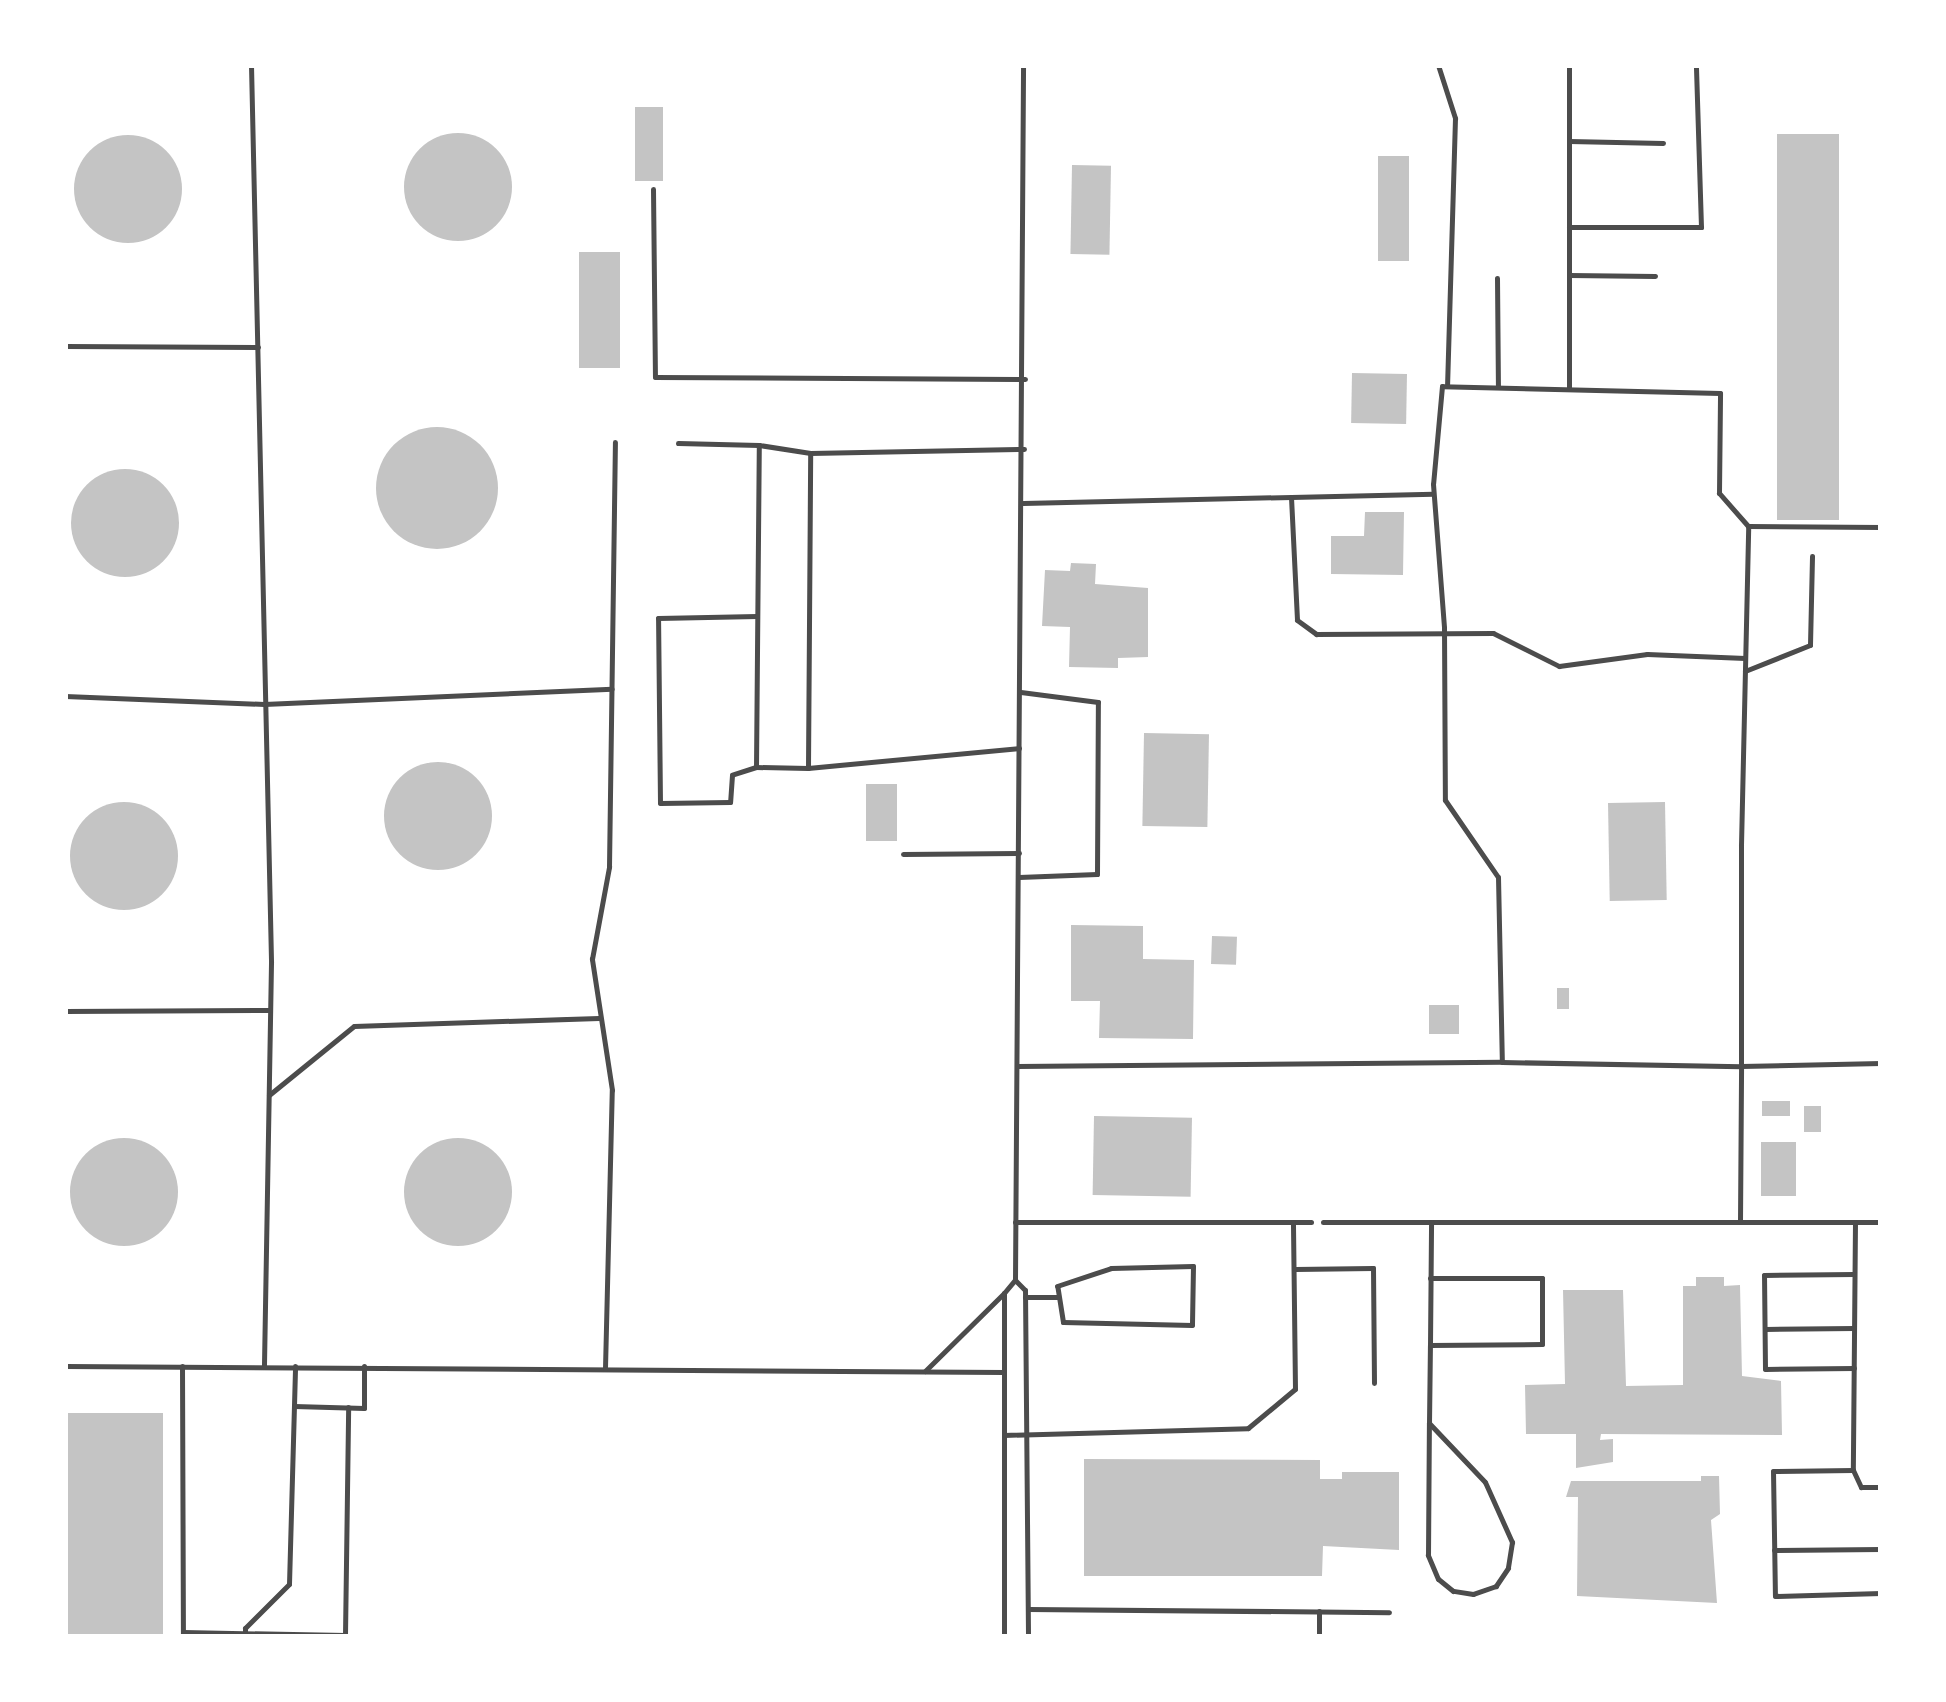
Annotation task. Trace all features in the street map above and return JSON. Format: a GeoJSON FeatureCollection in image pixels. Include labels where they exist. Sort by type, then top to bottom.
{"type":"FeatureCollection","features":[{"type":"Feature","properties":{"kind":"lane"},"geometry":{"type":"LineString","coordinates":[[251,65],[270,1010],[264,1366]]}},
{"type":"Feature","properties":{"kind":"lane"},"geometry":{"type":"LineString","coordinates":[[1023,65],[1025,380],[1015,1280],[1025,1297],[1028,1637]]}},
{"type":"Feature","properties":{"kind":"lane"},"geometry":{"type":"LineString","coordinates":[[1438,65],[1455,118],[1446,386],[1433,494],[1444,628],[1445,800],[1498,877],[1502,1062]]}},
{"type":"Feature","properties":{"kind":"lane"},"geometry":{"type":"LineString","coordinates":[[1569,65],[1569,389]]}},
{"type":"Feature","properties":{"kind":"lane"},"geometry":{"type":"LineString","coordinates":[[1569,227],[1700,227],[1696,65]]}},
{"type":"Feature","properties":{"kind":"lane"},"geometry":{"type":"LineString","coordinates":[[1569,141],[1662,143]]}},
{"type":"Feature","properties":{"kind":"lane"},"geometry":{"type":"LineString","coordinates":[[653,189],[655,377],[1025,380]]}},
{"type":"Feature","properties":{"kind":"lane"},"geometry":{"type":"LineString","coordinates":[[1569,275],[1655,276]]}},
{"type":"Feature","properties":{"kind":"lane"},"geometry":{"type":"LineString","coordinates":[[1497,278],[1498,387]]}},
{"type":"Feature","properties":{"kind":"lane"},"geometry":{"type":"LineString","coordinates":[[65,346],[258,346]]}},
{"type":"Feature","properties":{"kind":"lane"},"geometry":{"type":"LineString","coordinates":[[1446,386],[1720,393],[1719,493],[1748,526],[1740,1222]]}},
{"type":"Feature","properties":{"kind":"lane"},"geometry":{"type":"LineString","coordinates":[[606,1368],[612,1090],[592,959],[610,867],[615,442]]}},
{"type":"Feature","properties":{"kind":"lane"},"geometry":{"type":"LineString","coordinates":[[678,444],[759,445],[810,453],[1024,449]]}},
{"type":"Feature","properties":{"kind":"lane"},"geometry":{"type":"LineString","coordinates":[[756,768],[759,445]]}},
{"type":"Feature","properties":{"kind":"lane"},"geometry":{"type":"LineString","coordinates":[[808,768],[810,453]]}},
{"type":"Feature","properties":{"kind":"lane"},"geometry":{"type":"LineString","coordinates":[[1023,503],[1433,494]]}},
{"type":"Feature","properties":{"kind":"lane"},"geometry":{"type":"LineString","coordinates":[[1291,497],[1297,620],[1316,634],[1444,628],[1492,633],[1559,666],[1647,654],[1745,658]]}},
{"type":"Feature","properties":{"kind":"lane"},"geometry":{"type":"LineString","coordinates":[[1748,526],[1881,526]]}},
{"type":"Feature","properties":{"kind":"lane"},"geometry":{"type":"LineString","coordinates":[[1745,672],[1810,645],[1812,556]]}},
{"type":"Feature","properties":{"kind":"lane"},"geometry":{"type":"LineString","coordinates":[[757,616],[658,618],[660,803],[730,802],[732,776],[756,768],[808,768],[1020,748]]}},
{"type":"Feature","properties":{"kind":"lane"},"geometry":{"type":"LineString","coordinates":[[65,696],[264,704],[612,689]]}},
{"type":"Feature","properties":{"kind":"lane"},"geometry":{"type":"LineString","coordinates":[[1019,876],[1098,874],[1098,702],[1021,692]]}},
{"type":"Feature","properties":{"kind":"lane"},"geometry":{"type":"LineString","coordinates":[[904,854],[1019,853]]}},
{"type":"Feature","properties":{"kind":"lane"},"geometry":{"type":"LineString","coordinates":[[65,1011],[270,1010]]}},
{"type":"Feature","properties":{"kind":"lane"},"geometry":{"type":"LineString","coordinates":[[269,1096],[354,1026],[599,1018]]}},
{"type":"Feature","properties":{"kind":"lane"},"geometry":{"type":"LineString","coordinates":[[1017,1066],[1881,1063]]}},
{"type":"Feature","properties":{"kind":"lane"},"geometry":{"type":"LineString","coordinates":[[1016,1222],[1310,1222]]}},
{"type":"Feature","properties":{"kind":"lane"},"geometry":{"type":"LineString","coordinates":[[1004,1435],[1248,1428],[1294,1389],[1294,1222]]}},
{"type":"Feature","properties":{"kind":"lane"},"geometry":{"type":"LineString","coordinates":[[1323,1222],[1881,1222]]}},
{"type":"Feature","properties":{"kind":"lane"},"geometry":{"type":"LineString","coordinates":[[1429,1422],[1485,1482],[1512,1542],[1508,1568],[1496,1586],[1473,1594],[1453,1592],[1438,1579],[1428,1556],[1430,1222]]}},
{"type":"Feature","properties":{"kind":"lane"},"geometry":{"type":"LineString","coordinates":[[1855,1222],[1853,1470],[1862,1487],[1881,1488]]}},
{"type":"Feature","properties":{"kind":"lane"},"geometry":{"type":"LineString","coordinates":[[1193,1266],[1192,1325],[1063,1322],[1058,1297],[1057,1286],[1112,1268],[1193,1266]]}},
{"type":"Feature","properties":{"kind":"lane"},"geometry":{"type":"LineString","coordinates":[[1294,1268],[1372,1268],[1374,1383]]}},
{"type":"Feature","properties":{"kind":"lane"},"geometry":{"type":"LineString","coordinates":[[1854,1274],[1764,1275],[1765,1370],[1854,1368]]}},
{"type":"Feature","properties":{"kind":"lane"},"geometry":{"type":"LineString","coordinates":[[1430,1278],[1542,1278],[1542,1344],[1430,1344]]}},
{"type":"Feature","properties":{"kind":"lane"},"geometry":{"type":"LineString","coordinates":[[925,1371],[1015,1280]]}},
{"type":"Feature","properties":{"kind":"lane"},"geometry":{"type":"LineString","coordinates":[[1004,1292],[1004,1637]]}},
{"type":"Feature","properties":{"kind":"lane"},"geometry":{"type":"LineString","coordinates":[[1025,1297],[1058,1297]]}},
{"type":"Feature","properties":{"kind":"lane"},"geometry":{"type":"LineString","coordinates":[[1764,1329],[1854,1328]]}},
{"type":"Feature","properties":{"kind":"lane"},"geometry":{"type":"LineString","coordinates":[[65,1366],[1004,1372]]}},
{"type":"Feature","properties":{"kind":"lane"},"geometry":{"type":"LineString","coordinates":[[182,1366],[184,1635],[345,1635],[348,1408]]}},
{"type":"Feature","properties":{"kind":"lane"},"geometry":{"type":"LineString","coordinates":[[245,1635],[289,1584],[295,1366]]}},
{"type":"Feature","properties":{"kind":"lane"},"geometry":{"type":"LineString","coordinates":[[294,1406],[364,1408],[364,1366]]}},
{"type":"Feature","properties":{"kind":"lane"},"geometry":{"type":"LineString","coordinates":[[1853,1470],[1773,1470],[1774,1596],[1881,1594]]}},
{"type":"Feature","properties":{"kind":"lane"},"geometry":{"type":"LineString","coordinates":[[1774,1550],[1881,1549]]}},
{"type":"Feature","properties":{"kind":"lane"},"geometry":{"type":"LineString","coordinates":[[1028,1609],[1389,1612]]}},
{"type":"Feature","properties":{"kind":"lane"},"geometry":{"type":"LineString","coordinates":[[1319,1612],[1319,1637]]}},
{"type":"Feature","properties":{"kind":"building"},"geometry":{"type":"Polygon","coordinates":[[[635,107],[663,107],[663,181],[635,181],[635,107]]]}},
{"type":"Feature","properties":{"kind":"building"},"geometry":{"type":"Polygon","coordinates":[[[458,133],[479,137],[496,149],[508,166],[512,187],[508,208],[496,225],[479,237],[458,241],[437,237],[420,225],[408,208],[404,187],[408,166],[420,149],[437,137],[458,133]]]}},
{"type":"Feature","properties":{"kind":"building"},"geometry":{"type":"Polygon","coordinates":[[[1777,134],[1839,134],[1839,520],[1777,520],[1777,134]]]}},
{"type":"Feature","properties":{"kind":"building"},"geometry":{"type":"Polygon","coordinates":[[[128,135],[149,139],[166,151],[178,168],[182,189],[178,210],[166,227],[149,239],[128,243],[107,239],[90,227],[78,210],[74,189],[78,168],[90,151],[107,139],[128,135]]]}},
{"type":"Feature","properties":{"kind":"building"},"geometry":{"type":"Polygon","coordinates":[[[1378,156],[1409,156],[1409,261],[1378,261],[1378,156]]]}},
{"type":"Feature","properties":{"kind":"building"},"geometry":{"type":"Polygon","coordinates":[[[1072,165],[1111,166],[1109,255],[1070,254],[1072,165]]]}},
{"type":"Feature","properties":{"kind":"building"},"geometry":{"type":"Polygon","coordinates":[[[579,252],[620,252],[620,368],[579,368],[579,252]]]}},
{"type":"Feature","properties":{"kind":"building"},"geometry":{"type":"Polygon","coordinates":[[[1352,373],[1407,374],[1406,424],[1351,423],[1352,373]]]}},
{"type":"Feature","properties":{"kind":"building"},"geometry":{"type":"Polygon","coordinates":[[[437,427],[460,432],[480,445],[493,465],[498,488],[493,511],[480,531],[460,544],[437,549],[414,544],[394,531],[381,511],[376,488],[381,465],[394,445],[414,432],[437,427]]]}},
{"type":"Feature","properties":{"kind":"building"},"geometry":{"type":"Polygon","coordinates":[[[125,469],[146,473],[163,485],[175,502],[179,523],[175,544],[163,561],[146,573],[125,577],[104,573],[87,561],[75,544],[71,523],[75,502],[87,485],[104,473],[125,469]]]}},
{"type":"Feature","properties":{"kind":"building"},"geometry":{"type":"Polygon","coordinates":[[[1365,512],[1404,512],[1403,575],[1331,574],[1331,536],[1364,536],[1365,512]]]}},
{"type":"Feature","properties":{"kind":"building"},"geometry":{"type":"Polygon","coordinates":[[[1071,563],[1096,564],[1095,584],[1148,588],[1148,657],[1118,658],[1118,668],[1069,667],[1070,627],[1042,626],[1045,570],[1070,571],[1071,563]]]}},
{"type":"Feature","properties":{"kind":"building"},"geometry":{"type":"Polygon","coordinates":[[[1144,733],[1209,734],[1207,827],[1142,826],[1144,733]]]}},
{"type":"Feature","properties":{"kind":"building"},"geometry":{"type":"Polygon","coordinates":[[[438,762],[459,766],[476,778],[488,795],[492,816],[488,837],[476,854],[459,866],[438,870],[417,866],[400,854],[388,837],[384,816],[388,795],[400,778],[417,766],[438,762]]]}},
{"type":"Feature","properties":{"kind":"building"},"geometry":{"type":"Polygon","coordinates":[[[866,784],[897,784],[897,841],[866,841],[866,784]]]}},
{"type":"Feature","properties":{"kind":"building"},"geometry":{"type":"Polygon","coordinates":[[[124,802],[145,806],[162,818],[174,835],[178,856],[174,877],[162,894],[145,906],[124,910],[103,906],[86,894],[74,877],[70,856],[74,835],[86,818],[103,806],[124,802]]]}},
{"type":"Feature","properties":{"kind":"building"},"geometry":{"type":"Polygon","coordinates":[[[1665,802],[1667,900],[1610,901],[1608,803],[1665,802]]]}},
{"type":"Feature","properties":{"kind":"building"},"geometry":{"type":"Polygon","coordinates":[[[1071,925],[1143,926],[1143,959],[1194,960],[1193,1039],[1099,1038],[1100,1001],[1071,1001],[1071,925]]]}},
{"type":"Feature","properties":{"kind":"building"},"geometry":{"type":"Polygon","coordinates":[[[1212,936],[1237,937],[1236,965],[1211,964],[1212,936]]]}},
{"type":"Feature","properties":{"kind":"building"},"geometry":{"type":"Polygon","coordinates":[[[1557,988],[1569,988],[1569,1009],[1557,1009],[1557,988]]]}},
{"type":"Feature","properties":{"kind":"building"},"geometry":{"type":"Polygon","coordinates":[[[1429,1005],[1459,1005],[1459,1034],[1429,1034],[1429,1005]]]}},
{"type":"Feature","properties":{"kind":"building"},"geometry":{"type":"Polygon","coordinates":[[[1762,1101],[1790,1101],[1790,1116],[1762,1116],[1762,1101]]]}},
{"type":"Feature","properties":{"kind":"building"},"geometry":{"type":"Polygon","coordinates":[[[1804,1106],[1821,1106],[1821,1132],[1804,1132],[1804,1106]]]}},
{"type":"Feature","properties":{"kind":"building"},"geometry":{"type":"Polygon","coordinates":[[[1094,1116],[1192,1118],[1191,1197],[1093,1195],[1094,1116]]]}},
{"type":"Feature","properties":{"kind":"building"},"geometry":{"type":"Polygon","coordinates":[[[124,1138],[145,1142],[162,1154],[174,1171],[178,1192],[174,1213],[162,1230],[145,1242],[124,1246],[103,1242],[86,1230],[74,1213],[70,1192],[74,1171],[86,1154],[103,1142],[124,1138]]]}},
{"type":"Feature","properties":{"kind":"building"},"geometry":{"type":"Polygon","coordinates":[[[458,1138],[479,1142],[496,1154],[508,1171],[512,1192],[508,1213],[496,1230],[479,1242],[458,1246],[437,1242],[420,1230],[408,1213],[404,1192],[408,1171],[420,1154],[437,1142],[458,1138]]]}},
{"type":"Feature","properties":{"kind":"building"},"geometry":{"type":"Polygon","coordinates":[[[1761,1142],[1796,1142],[1796,1196],[1761,1196],[1761,1142]]]}},
{"type":"Feature","properties":{"kind":"building"},"geometry":{"type":"Polygon","coordinates":[[[1696,1277],[1724,1277],[1724,1286],[1740,1285],[1742,1376],[1781,1381],[1782,1435],[1601,1434],[1600,1440],[1613,1439],[1613,1462],[1576,1468],[1576,1434],[1526,1434],[1525,1385],[1565,1384],[1563,1290],[1623,1290],[1626,1386],[1683,1385],[1683,1286],[1696,1286],[1696,1277]]]}},
{"type":"Feature","properties":{"kind":"building"},"geometry":{"type":"Polygon","coordinates":[[[65,1413],[163,1413],[163,1637],[65,1637],[65,1413]]]}},
{"type":"Feature","properties":{"kind":"building"},"geometry":{"type":"Polygon","coordinates":[[[1084,1459],[1320,1460],[1320,1479],[1342,1479],[1342,1472],[1399,1472],[1399,1550],[1323,1546],[1322,1576],[1084,1576],[1084,1459]]]}},
{"type":"Feature","properties":{"kind":"building"},"geometry":{"type":"Polygon","coordinates":[[[1701,1476],[1719,1476],[1720,1514],[1711,1520],[1717,1603],[1577,1596],[1578,1497],[1566,1497],[1571,1481],[1701,1481],[1701,1476]]]}}]}
